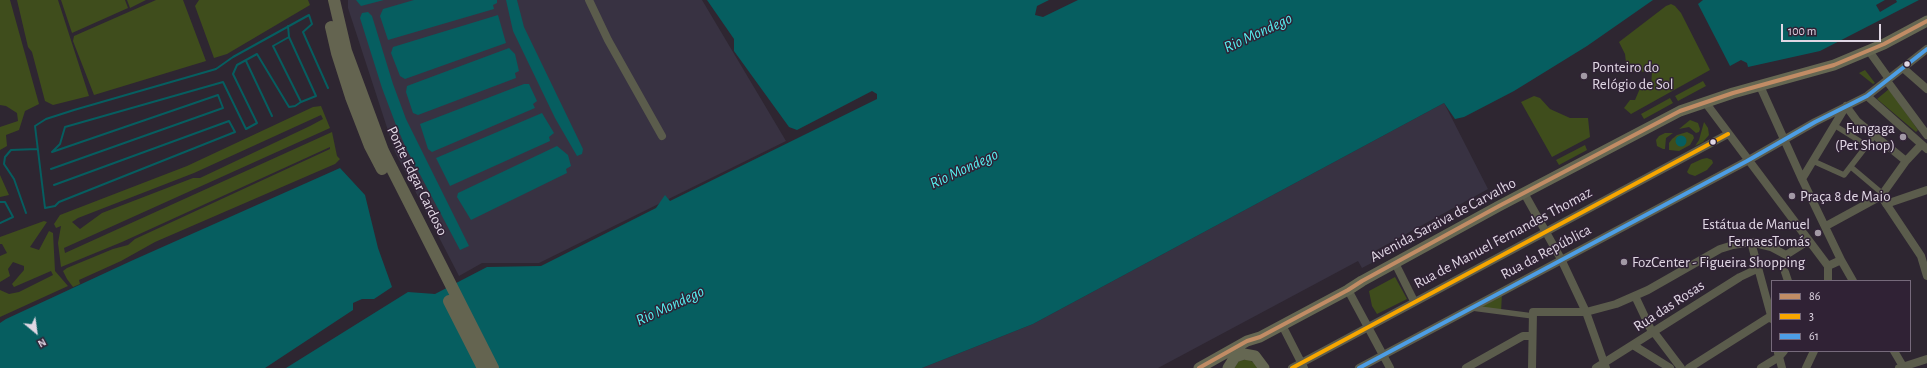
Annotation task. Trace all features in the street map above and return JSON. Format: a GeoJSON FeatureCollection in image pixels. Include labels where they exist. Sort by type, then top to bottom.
{"type":"FeatureCollection","features":[{"type":"Feature","properties":{"kind":"main road","name":"Ponte Edgar Cardoso"},"geometry":{"type":"LineString","coordinates":[[326,0],[337,53],[370,146],[483,368]]}},
{"type":"Feature","properties":{"kind":"main road","name":"Ponte Edgar Cardoso"},"geometry":{"type":"LineString","coordinates":[[334,0],[346,51],[382,152],[493,368]]}},
{"type":"Feature","properties":{"kind":"main road","name":"Avenida Saraiva de Carvalho"},"geometry":{"type":"LineString","coordinates":[[1203,366],[1246,341],[1260,337],[1524,193],[1680,111],[1705,102],[1834,65],[1869,51],[1927,21]]}},
{"type":"Feature","properties":{"kind":"main road"},"geometry":{"type":"LineString","coordinates":[[1260,337],[1254,342],[1255,356],[1264,368]]}},
{"type":"Feature","properties":{"kind":"main road"},"geometry":{"type":"LineString","coordinates":[[1233,360],[1249,343],[1260,337]]}},
{"type":"Feature","properties":{"kind":"main road"},"geometry":{"type":"LineString","coordinates":[[1203,366],[1226,358],[1233,360],[1249,354],[1255,356]]}},
{"type":"Feature","properties":{"kind":"main road"},"geometry":{"type":"LineString","coordinates":[[1203,366],[1222,368]]}},
{"type":"Feature","properties":{"kind":"street"},"geometry":{"type":"LineString","coordinates":[[589,0],[608,40],[662,136]]}},
{"type":"Feature","properties":{"kind":"street"},"geometry":{"type":"LineString","coordinates":[[1747,161],[1784,139],[1867,96],[1927,49]]}},
{"type":"Feature","properties":{"kind":"street"},"geometry":{"type":"LineString","coordinates":[[1869,51],[1926,135]]}},
{"type":"Feature","properties":{"kind":"street"},"geometry":{"type":"LineString","coordinates":[[1903,68],[1927,89]]}},
{"type":"Feature","properties":{"kind":"street"},"geometry":{"type":"LineString","coordinates":[[1760,86],[1802,179],[1826,226],[1841,260],[1852,280]]}},
{"type":"Feature","properties":{"kind":"street"},"geometry":{"type":"LineString","coordinates":[[1826,226],[1882,195],[1906,161],[1924,147],[1867,96]]}},
{"type":"Feature","properties":{"kind":"street"},"geometry":{"type":"LineString","coordinates":[[1705,102],[1747,161],[1828,266],[1828,280]]}},
{"type":"Feature","properties":{"kind":"street"},"geometry":{"type":"LineString","coordinates":[[1802,179],[1846,106]]}},
{"type":"Feature","properties":{"kind":"street"},"geometry":{"type":"LineString","coordinates":[[1846,106],[1857,121],[1906,161]]}},
{"type":"Feature","properties":{"kind":"street"},"geometry":{"type":"LineString","coordinates":[[1834,125],[1866,146]]}},
{"type":"Feature","properties":{"kind":"street","name":"Rua de Manuel Fernandes Thomaz"},"geometry":{"type":"LineString","coordinates":[[1292,368],[1303,365],[1414,301],[1728,134]]}},
{"type":"Feature","properties":{"kind":"street"},"geometry":{"type":"LineString","coordinates":[[1813,161],[1844,175],[1875,135]]}},
{"type":"Feature","properties":{"kind":"street","name":"Rua da República"},"geometry":{"type":"LineString","coordinates":[[1359,368],[1747,161]]}},
{"type":"Feature","properties":{"kind":"street"},"geometry":{"type":"LineString","coordinates":[[1851,167],[1882,195],[1886,204],[1921,256],[1927,276]]}},
{"type":"Feature","properties":{"kind":"street"},"geometry":{"type":"LineString","coordinates":[[1886,204],[1927,190]]}},
{"type":"Feature","properties":{"kind":"street"},"geometry":{"type":"LineString","coordinates":[[1524,193],[1544,232],[1561,260],[1586,312],[1605,366]]}},
{"type":"Feature","properties":{"kind":"street"},"geometry":{"type":"LineString","coordinates":[[1471,308],[1533,314],[1586,312],[1616,304],[1648,290],[1720,249],[1751,242],[1771,247],[1786,255],[1808,241]]}},
{"type":"Feature","properties":{"kind":"street"},"geometry":{"type":"LineString","coordinates":[[1692,367],[1771,313],[1757,269],[1751,242]]}},
{"type":"Feature","properties":{"kind":"street"},"geometry":{"type":"LineString","coordinates":[[1828,266],[1841,260]]}},
{"type":"Feature","properties":{"kind":"street"},"geometry":{"type":"LineString","coordinates":[[1395,263],[1414,301]]}},
{"type":"Feature","properties":{"kind":"street","name":"Rua das Rosas"},"geometry":{"type":"LineString","coordinates":[[1596,368],[1605,366],[1652,332],[1740,277],[1757,269]]}},
{"type":"Feature","properties":{"kind":"street"},"geometry":{"type":"LineString","coordinates":[[1785,272],[1788,280]]}},
{"type":"Feature","properties":{"kind":"street"},"geometry":{"type":"LineString","coordinates":[[1348,290],[1390,368]]}},
{"type":"Feature","properties":{"kind":"street"},"geometry":{"type":"LineString","coordinates":[[1635,296],[1652,332],[1681,368]]}},
{"type":"Feature","properties":{"kind":"street"},"geometry":{"type":"LineString","coordinates":[[1532,368],[1533,314]]}},
{"type":"Feature","properties":{"kind":"street"},"geometry":{"type":"LineString","coordinates":[[1282,325],[1303,365]]}},
{"type":"Feature","properties":{"kind":"street"},"geometry":{"type":"LineString","coordinates":[[1466,368],[1523,336],[1532,336]]}},
{"type":"Feature","properties":{"kind":"street"},"geometry":{"type":"LineString","coordinates":[[1633,345],[1670,368]]}},
{"type":"Feature","properties":{"kind":"street"},"geometry":{"type":"LineString","coordinates":[[1806,368],[1814,352]]}},
{"type":"Feature","properties":{"kind":"street"},"geometry":{"type":"LineString","coordinates":[[1894,352],[1902,367],[1927,360]]}},
{"type":"Feature","properties":{"kind":"street"},"geometry":{"type":"LineString","coordinates":[[1761,368],[1780,353]]}},
{"type":"Feature","properties":{"kind":"street"},"geometry":{"type":"LineString","coordinates":[[1780,353],[1782,368]]}},
{"type":"Feature","properties":{"kind":"shaded area"},"geometry":{"type":"Polygon","coordinates":[[[0,0],[10,0],[39,104],[25,111],[19,130],[6,135],[7,146],[0,150],[0,127],[18,121],[17,113],[6,106],[0,105],[0,0]]]}},
{"type":"Feature","properties":{"kind":"shaded area"},"geometry":{"type":"Polygon","coordinates":[[[17,0],[58,0],[89,96],[53,105],[45,101],[32,52],[28,47],[17,0]]]}},
{"type":"Feature","properties":{"kind":"shaded area"},"geometry":{"type":"Polygon","coordinates":[[[61,0],[125,0],[128,8],[72,33],[61,0]]]}},
{"type":"Feature","properties":{"kind":"shaded area"},"geometry":{"type":"Polygon","coordinates":[[[127,0],[146,0],[130,8],[127,0]]]}},
{"type":"Feature","properties":{"kind":"shaded area"},"geometry":{"type":"Polygon","coordinates":[[[156,0],[183,0],[206,61],[94,95],[73,41],[74,36],[156,0]]]}},
{"type":"Feature","properties":{"kind":"shaded area"},"geometry":{"type":"Polygon","coordinates":[[[199,0],[308,0],[310,5],[227,54],[214,58],[195,6],[199,0]]]}},
{"type":"Feature","properties":{"kind":"shaded area"},"geometry":{"type":"Polygon","coordinates":[[[348,0],[702,0],[786,141],[539,263],[482,263],[459,276],[395,152],[348,8],[348,0]]]}},
{"type":"Feature","properties":{"kind":"shaded area"},"geometry":{"type":"Polygon","coordinates":[[[1671,4],[1681,13],[1710,70],[1631,114],[1624,108],[1630,100],[1635,100],[1641,86],[1651,87],[1652,72],[1627,71],[1625,54],[1619,42],[1666,6],[1671,4]]]}},
{"type":"Feature","properties":{"kind":"shaded area"},"geometry":{"type":"Polygon","coordinates":[[[1865,70],[1875,83],[1873,84],[1859,73],[1865,70]]]}},
{"type":"Feature","properties":{"kind":"shaded area"},"geometry":{"type":"Polygon","coordinates":[[[1703,81],[1706,86],[1678,101],[1675,96],[1703,81]]]}},
{"type":"Feature","properties":{"kind":"shaded area"},"geometry":{"type":"Polygon","coordinates":[[[1889,89],[1918,130],[1916,132],[1877,99],[1889,89]]]}},
{"type":"Feature","properties":{"kind":"shaded area"},"geometry":{"type":"Polygon","coordinates":[[[1534,96],[1540,98],[1550,109],[1570,118],[1588,118],[1590,137],[1552,157],[1521,102],[1534,96]]]}},
{"type":"Feature","properties":{"kind":"shaded area"},"geometry":{"type":"Polygon","coordinates":[[[1670,98],[1673,103],[1644,119],[1641,114],[1670,98]]]}},
{"type":"Feature","properties":{"kind":"shaded area"},"geometry":{"type":"Polygon","coordinates":[[[1444,103],[1488,189],[1375,251],[1379,259],[1362,268],[1358,261],[1158,368],[922,368],[1033,324],[1444,103]]]}},
{"type":"Feature","properties":{"kind":"shaded area"},"geometry":{"type":"Polygon","coordinates":[[[321,106],[330,128],[64,248],[65,253],[332,132],[337,156],[340,159],[335,164],[155,242],[121,261],[79,280],[80,284],[73,287],[67,279],[63,271],[67,268],[113,249],[128,245],[135,239],[330,149],[330,147],[122,242],[61,267],[58,243],[61,226],[56,228],[54,224],[60,215],[187,166],[313,107],[321,106]],[[321,115],[194,173],[78,218],[72,222],[80,229],[102,213],[193,178],[200,178],[323,119],[321,115]]]}},
{"type":"Feature","properties":{"kind":"shaded area"},"geometry":{"type":"Polygon","coordinates":[[[1690,120],[1698,123],[1700,129],[1699,132],[1696,133],[1689,127],[1679,129],[1690,120]]]}},
{"type":"Feature","properties":{"kind":"shaded area"},"geometry":{"type":"Polygon","coordinates":[[[1704,122],[1708,128],[1709,135],[1703,142],[1695,146],[1699,140],[1704,122]]]}},
{"type":"Feature","properties":{"kind":"shaded area"},"geometry":{"type":"Polygon","coordinates":[[[1687,132],[1693,135],[1694,138],[1690,145],[1679,151],[1669,150],[1669,143],[1672,139],[1677,135],[1687,132]]]}},
{"type":"Feature","properties":{"kind":"shaded area"},"geometry":{"type":"Polygon","coordinates":[[[1665,133],[1673,133],[1666,138],[1665,149],[1663,149],[1657,146],[1656,140],[1659,136],[1665,133]]]}},
{"type":"Feature","properties":{"kind":"shaded area"},"geometry":{"type":"Polygon","coordinates":[[[1585,145],[1587,150],[1559,165],[1556,160],[1585,145]]]}},
{"type":"Feature","properties":{"kind":"shaded area"},"geometry":{"type":"Polygon","coordinates":[[[1707,158],[1712,160],[1713,163],[1707,170],[1695,176],[1687,172],[1691,164],[1707,158]]]}},
{"type":"Feature","properties":{"kind":"shaded area"},"geometry":{"type":"Polygon","coordinates":[[[0,175],[9,195],[0,197],[0,175]]]}},
{"type":"Feature","properties":{"kind":"shaded area"},"geometry":{"type":"Polygon","coordinates":[[[44,221],[47,222],[30,247],[39,250],[49,231],[53,233],[55,271],[68,286],[0,317],[0,290],[9,294],[19,292],[53,275],[51,271],[14,287],[12,284],[24,270],[24,266],[13,262],[8,269],[10,276],[0,282],[0,256],[7,253],[2,244],[0,244],[0,237],[44,221]]]}},
{"type":"Feature","properties":{"kind":"shaded area"},"geometry":{"type":"Polygon","coordinates":[[[1395,277],[1407,299],[1377,314],[1372,306],[1369,291],[1395,277]]]}},
{"type":"Feature","properties":{"kind":"shaded area"},"geometry":{"type":"Polygon","coordinates":[[[1502,293],[1501,312],[1471,308],[1502,293]]]}},
{"type":"Feature","properties":{"kind":"shaded area"},"geometry":{"type":"Polygon","coordinates":[[[1248,359],[1258,368],[1234,368],[1239,361],[1248,359]]]}},
{"type":"Feature","properties":{"kind":"water"},"geometry":{"type":"Polygon","coordinates":[[[356,0],[384,0],[361,6],[356,0]]]}},
{"type":"Feature","properties":{"kind":"water"},"geometry":{"type":"Polygon","coordinates":[[[414,0],[497,0],[497,3],[493,5],[494,9],[388,40],[380,16],[383,9],[414,0]]]}},
{"type":"Feature","properties":{"kind":"water"},"geometry":{"type":"Polygon","coordinates":[[[506,0],[517,0],[524,27],[583,149],[582,154],[577,156],[555,118],[513,31],[506,0]]]}},
{"type":"Feature","properties":{"kind":"water","name":"Rio Mondego"},"geometry":{"type":"Polygon","coordinates":[[[707,0],[1049,0],[1037,6],[1035,15],[1043,17],[1078,0],[1653,0],[1587,46],[1514,91],[1464,117],[1455,119],[1444,103],[1033,324],[922,368],[286,368],[408,292],[435,294],[487,267],[541,266],[656,208],[665,195],[670,201],[877,99],[877,94],[872,91],[797,130],[789,127],[734,51],[734,39],[707,0]]]}},
{"type":"Feature","properties":{"kind":"water"},"geometry":{"type":"Polygon","coordinates":[[[1703,0],[1919,0],[1820,51],[1748,67],[1747,63],[1741,60],[1730,66],[1698,4],[1703,0]]]}},
{"type":"Feature","properties":{"kind":"water"},"geometry":{"type":"Polygon","coordinates":[[[368,12],[372,16],[393,84],[406,119],[469,246],[460,250],[406,148],[396,125],[382,88],[360,18],[362,13],[368,12]]]}},
{"type":"Feature","properties":{"kind":"water"},"geometry":{"type":"Polygon","coordinates":[[[498,15],[506,43],[405,79],[400,76],[391,53],[393,47],[498,15]]]}},
{"type":"Feature","properties":{"kind":"water"},"geometry":{"type":"Polygon","coordinates":[[[509,48],[515,54],[519,71],[515,73],[516,78],[418,115],[413,113],[406,92],[407,86],[509,48]]]}},
{"type":"Feature","properties":{"kind":"water"},"geometry":{"type":"Polygon","coordinates":[[[524,84],[529,84],[537,101],[533,104],[535,108],[432,152],[428,149],[420,124],[524,84]]]}},
{"type":"Feature","properties":{"kind":"water"},"geometry":{"type":"Polygon","coordinates":[[[542,113],[554,133],[549,137],[550,141],[450,186],[436,158],[542,113]]]}},
{"type":"Feature","properties":{"kind":"water"},"geometry":{"type":"Polygon","coordinates":[[[1679,136],[1683,136],[1685,137],[1685,145],[1679,146],[1676,143],[1676,139],[1679,136]]]}},
{"type":"Feature","properties":{"kind":"water"},"geometry":{"type":"Polygon","coordinates":[[[557,146],[568,155],[571,166],[566,169],[567,173],[471,220],[457,197],[458,193],[557,146]]]}},
{"type":"Feature","properties":{"kind":"water"},"geometry":{"type":"Polygon","coordinates":[[[340,168],[365,195],[378,248],[392,287],[374,299],[362,299],[353,303],[353,310],[265,368],[0,368],[0,323],[6,319],[131,261],[340,168]]]}},
{"type":"Feature","properties":{"kind":"pier"},"geometry":{"type":"Polygon","coordinates":[[[1885,0],[1896,0],[1897,2],[1880,12],[1876,5],[1885,0]]]}},
{"type":"Feature","properties":{"kind":"waterway"},"geometry":{"type":"LineString","coordinates":[[54,185],[229,121],[235,132],[59,202],[55,206],[45,208],[35,126],[46,119],[74,110],[216,69],[233,57],[309,15],[312,24],[303,32],[328,88]]}},
{"type":"Feature","properties":{"kind":"waterway"},"geometry":{"type":"LineString","coordinates":[[288,26],[289,37],[316,96],[301,102]]}},
{"type":"Feature","properties":{"kind":"waterway"},"geometry":{"type":"LineString","coordinates":[[51,169],[223,108],[218,95],[52,152],[60,144],[65,127],[223,82],[246,129],[257,123],[233,74],[237,65],[257,54],[289,107],[295,106],[301,102],[273,46],[289,37]]}},
{"type":"Feature","properties":{"kind":"waterway"},"geometry":{"type":"LineString","coordinates":[[246,61],[272,116]]}},
{"type":"Feature","properties":{"kind":"waterway"},"geometry":{"type":"LineString","coordinates":[[26,213],[14,179],[4,164],[5,157],[11,150],[37,149]]}},
{"type":"Feature","properties":{"kind":"waterway"},"geometry":{"type":"LineString","coordinates":[[0,202],[5,202],[13,217],[0,223]]}},
{"type":"Feature","properties":{"kind":"transit line","name":"86"},"geometry":{"type":"LineString","coordinates":[[1199,368],[1247,341],[1260,337],[1348,290],[1499,206],[1680,111],[1733,93],[1834,65],[1884,44],[1927,21]]}},
{"type":"Feature","properties":{"kind":"transit line","name":"61"},"geometry":{"type":"LineString","coordinates":[[1359,368],[1747,161],[1815,122],[1867,96],[1927,49]]}},
{"type":"Feature","properties":{"kind":"transit line","name":"3"},"geometry":{"type":"LineString","coordinates":[[1292,368],[1728,134]]}},
{"type":"Feature","properties":{"kind":"place","name":"Ponteiro do Relógio de Sol"},"geometry":{"type":"Point","coordinates":[1584,76]}},
{"type":"Feature","properties":{"kind":"place","name":"Fungaga (Pet Shop)"},"geometry":{"type":"Point","coordinates":[1903,137]}},
{"type":"Feature","properties":{"kind":"place","name":"Praça 8 de Maio"},"geometry":{"type":"Point","coordinates":[1792,196]}},
{"type":"Feature","properties":{"kind":"place","name":"Estátua de Manuel FernaesTomás"},"geometry":{"type":"Point","coordinates":[1818,233]}},
{"type":"Feature","properties":{"kind":"place","name":"FozCenter - Figueira Shopping"},"geometry":{"type":"Point","coordinates":[1624,262]}}]}
